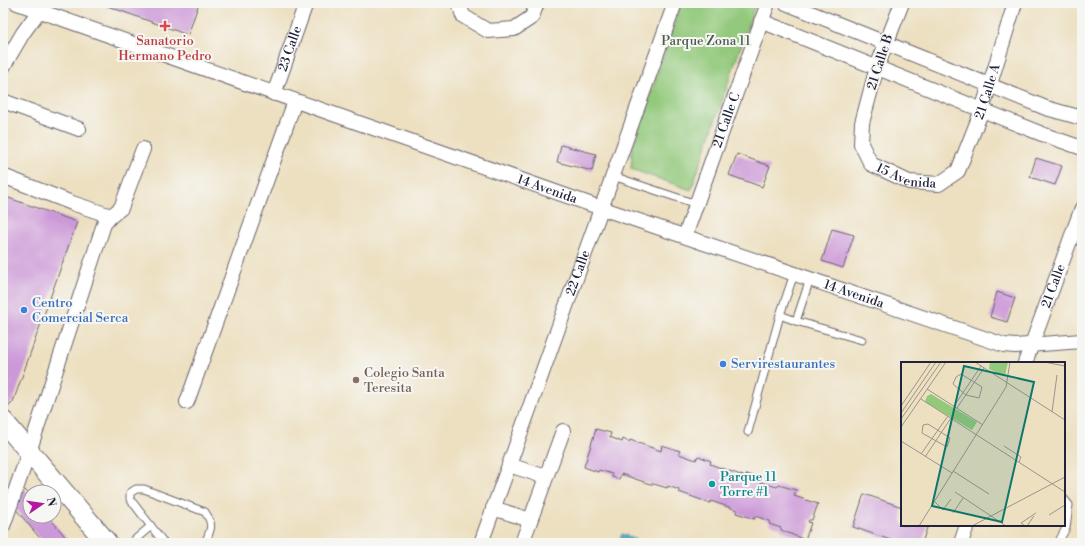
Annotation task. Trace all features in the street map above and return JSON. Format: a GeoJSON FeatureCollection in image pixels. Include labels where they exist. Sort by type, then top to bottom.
{"type":"FeatureCollection","features":[{"type":"Feature","properties":{"kind":"main road"},"geometry":{"type":"LineString","coordinates":[[3,421],[107,543]]}},
{"type":"Feature","properties":{"kind":"street","name":"23 Calle"},"geometry":{"type":"LineString","coordinates":[[274,94],[306,3]]}},
{"type":"Feature","properties":{"kind":"street"},"geometry":{"type":"LineString","coordinates":[[459,3],[463,16],[488,31],[514,29],[532,17],[537,3]]}},
{"type":"Feature","properties":{"kind":"street","name":"22 Calle"},"geometry":{"type":"LineString","coordinates":[[481,543],[675,3]]}},
{"type":"Feature","properties":{"kind":"street","name":"21 Calle C"},"geometry":{"type":"LineString","coordinates":[[685,236],[768,3]]}},
{"type":"Feature","properties":{"kind":"street"},"geometry":{"type":"LineString","coordinates":[[786,3],[1046,108],[1082,118]]}},
{"type":"Feature","properties":{"kind":"street","name":"21 Calle B"},"geometry":{"type":"LineString","coordinates":[[862,123],[885,43],[902,3]]}},
{"type":"Feature","properties":{"kind":"street","name":"14 Avenida"},"geometry":{"type":"LineString","coordinates":[[29,6],[274,94],[601,208],[1004,345],[1015,346],[1082,341]]}},
{"type":"Feature","properties":{"kind":"street"},"geometry":{"type":"LineString","coordinates":[[3,68],[23,33],[29,6]]}},
{"type":"Feature","properties":{"kind":"street","name":"21 Calle A"},"geometry":{"type":"LineString","coordinates":[[958,171],[982,110],[1014,6]]}},
{"type":"Feature","properties":{"kind":"street"},"geometry":{"type":"LineString","coordinates":[[761,21],[1042,134],[1082,148]]}},
{"type":"Feature","properties":{"kind":"street"},"geometry":{"type":"LineString","coordinates":[[3,101],[79,129]]}},
{"type":"Feature","properties":{"kind":"street"},"geometry":{"type":"LineString","coordinates":[[187,402],[295,101]]}},
{"type":"Feature","properties":{"kind":"street","name":"15 Avenida"},"geometry":{"type":"LineString","coordinates":[[862,123],[861,144],[871,164],[909,182],[939,184],[958,171]]}},
{"type":"Feature","properties":{"kind":"street"},"geometry":{"type":"LineString","coordinates":[[3,526],[104,224],[110,216],[121,208],[143,149]]}},
{"type":"Feature","properties":{"kind":"street"},"geometry":{"type":"LineString","coordinates":[[3,176],[110,216]]}},
{"type":"Feature","properties":{"kind":"street","name":"21 Calle"},"geometry":{"type":"LineString","coordinates":[[1025,362],[1082,208]]}},
{"type":"Feature","properties":{"kind":"street"},"geometry":{"type":"LineString","coordinates":[[522,543],[563,431]]}},
{"type":"Feature","properties":{"kind":"street"},"geometry":{"type":"LineString","coordinates":[[509,465],[546,477]]}},
{"type":"Feature","properties":{"kind":"street"},"geometry":{"type":"LineString","coordinates":[[493,508],[530,520]]}},
{"type":"Feature","properties":{"kind":"street"},"geometry":{"type":"LineString","coordinates":[[961,543],[967,526]]}},
{"type":"Feature","properties":{"kind":"lane"},"geometry":{"type":"LineString","coordinates":[[613,176],[696,204]]}},
{"type":"Feature","properties":{"kind":"lane"},"geometry":{"type":"LineString","coordinates":[[748,432],[780,315],[794,274]]}},
{"type":"Feature","properties":{"kind":"lane"},"geometry":{"type":"LineString","coordinates":[[796,321],[810,279]]}},
{"type":"Feature","properties":{"kind":"lane"},"geometry":{"type":"LineString","coordinates":[[780,315],[862,340]]}},
{"type":"Feature","properties":{"kind":"lane"},"geometry":{"type":"LineString","coordinates":[[160,542],[151,526],[130,499],[130,493],[136,488],[144,489],[205,512],[210,519],[212,526],[205,543]]}},
{"type":"Feature","properties":{"kind":"lane"},"geometry":{"type":"LineString","coordinates":[[1058,543],[1066,528],[1069,505],[1065,500]]}},
{"type":"Feature","properties":{"kind":"lane"},"geometry":{"type":"LineString","coordinates":[[131,543],[151,526]]}},
{"type":"Feature","properties":{"kind":"green space","name":"Parque Zona 11"},"geometry":{"type":"Polygon","coordinates":[[[681,3],[756,3],[691,190],[631,169],[632,150],[681,3]]]}},
{"type":"Feature","properties":{"kind":"water"},"geometry":{"type":"Polygon","coordinates":[[[622,534],[640,541],[639,543],[619,543],[622,534]]]}},
{"type":"Feature","properties":{"kind":"building"},"geometry":{"type":"Polygon","coordinates":[[[99,3],[199,3],[188,35],[99,3]]]}},
{"type":"Feature","properties":{"kind":"building"},"geometry":{"type":"Polygon","coordinates":[[[561,145],[596,154],[592,171],[557,162],[561,145]]]}},
{"type":"Feature","properties":{"kind":"building"},"geometry":{"type":"Polygon","coordinates":[[[737,154],[770,166],[762,187],[729,175],[737,154]]]}},
{"type":"Feature","properties":{"kind":"building"},"geometry":{"type":"Polygon","coordinates":[[[1036,158],[1062,166],[1055,185],[1030,177],[1036,158]]]}},
{"type":"Feature","properties":{"kind":"building","name":"Centro Comercial Serca"},"geometry":{"type":"Polygon","coordinates":[[[3,196],[77,222],[13,402],[6,409],[3,406],[3,196]]]}},
{"type":"Feature","properties":{"kind":"building"},"geometry":{"type":"Polygon","coordinates":[[[832,229],[854,235],[843,268],[822,261],[832,229]]]}},
{"type":"Feature","properties":{"kind":"building"},"geometry":{"type":"Polygon","coordinates":[[[997,292],[1015,298],[1007,322],[990,317],[997,292]]]}},
{"type":"Feature","properties":{"kind":"building","name":"Parque 11 Torre #1"},"geometry":{"type":"Polygon","coordinates":[[[596,429],[611,433],[610,437],[622,442],[623,439],[629,442],[630,440],[661,451],[662,445],[680,451],[679,454],[696,460],[698,456],[711,461],[710,464],[746,477],[747,474],[761,479],[760,482],[796,490],[794,496],[818,504],[812,520],[809,520],[808,522],[811,523],[805,540],[781,530],[781,528],[769,524],[770,521],[755,516],[755,519],[736,513],[737,510],[711,501],[710,503],[679,492],[679,490],[668,486],[667,488],[650,484],[621,474],[619,479],[612,477],[612,474],[599,470],[598,472],[584,467],[596,429]]]}},
{"type":"Feature","properties":{"kind":"building"},"geometry":{"type":"Polygon","coordinates":[[[20,491],[22,491],[22,517],[14,507],[20,491]]]}},
{"type":"Feature","properties":{"kind":"building"},"geometry":{"type":"Polygon","coordinates":[[[864,494],[901,507],[901,526],[928,526],[922,543],[899,543],[853,527],[864,494]]]}},
{"type":"Feature","properties":{"kind":"building"},"geometry":{"type":"Polygon","coordinates":[[[28,524],[55,524],[69,541],[67,543],[44,543],[28,524]]]}},
{"type":"Feature","properties":{"kind":"place","name":"Sanatorio Hermano Pedro"},"geometry":{"type":"Point","coordinates":[165,26]}},
{"type":"Feature","properties":{"kind":"place","name":"Centro Comercial Serca"},"geometry":{"type":"Point","coordinates":[24,310]}},
{"type":"Feature","properties":{"kind":"place","name":"Servirestaurantes"},"geometry":{"type":"Point","coordinates":[723,364]}},
{"type":"Feature","properties":{"kind":"place","name":"Colegio Santa Teresita"},"geometry":{"type":"Point","coordinates":[356,380]}},
{"type":"Feature","properties":{"kind":"place","name":"Parque 11 Torre #1"},"geometry":{"type":"Point","coordinates":[712,484]}}]}
